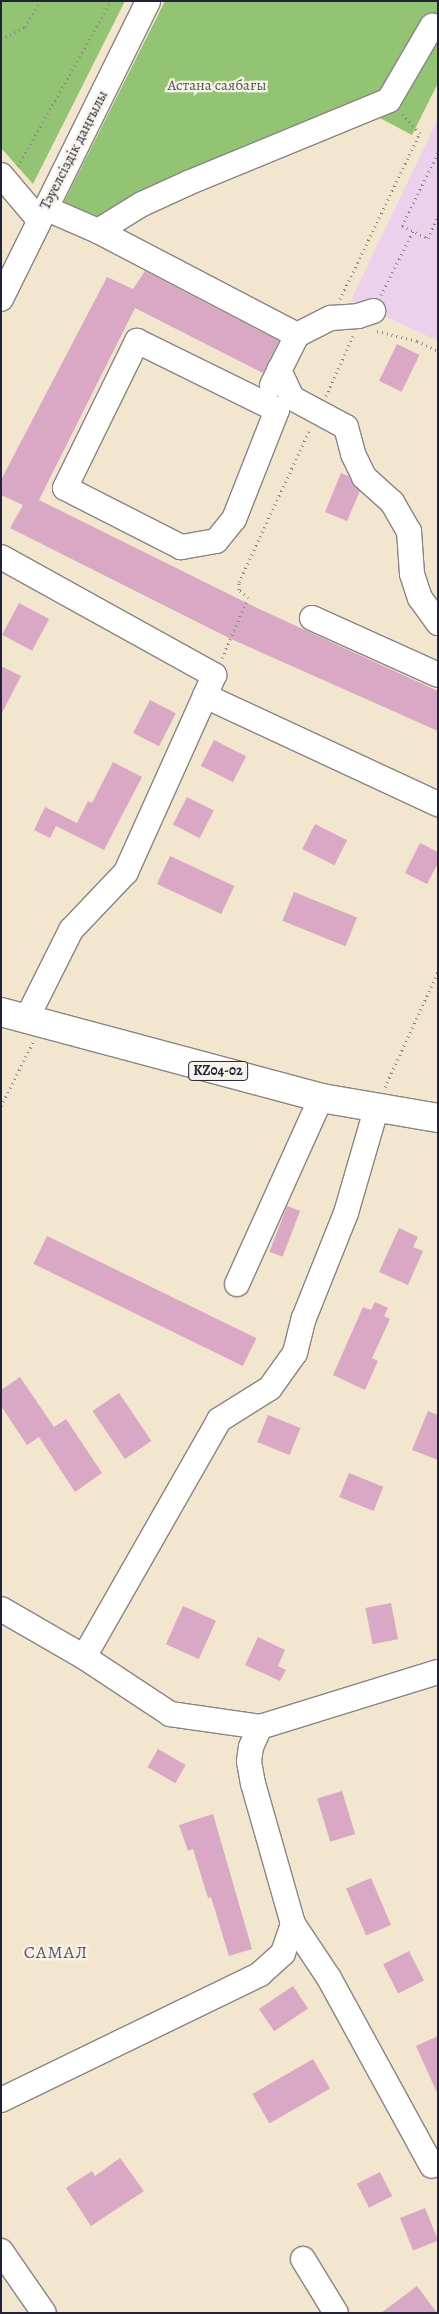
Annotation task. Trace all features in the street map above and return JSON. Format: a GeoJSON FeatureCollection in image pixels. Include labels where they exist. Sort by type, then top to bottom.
{"type":"FeatureCollection","features":[{"type":"Feature","properties":{"kind":"main road","name":"KZ04-02"},"geometry":{"type":"LineString","coordinates":[[23,1019],[321,1098],[377,1106],[438,1118]]}},
{"type":"Feature","properties":{"kind":"street","name":"Тәуелсіздік даңғылы"},"geometry":{"type":"LineString","coordinates":[[1,299],[148,1]]}},
{"type":"Feature","properties":{"kind":"street"},"geometry":{"type":"LineString","coordinates":[[98,231],[142,204],[188,183],[389,100],[432,26]]}},
{"type":"Feature","properties":{"kind":"street"},"geometry":{"type":"LineString","coordinates":[[4,179],[42,214],[98,231],[297,335]]}},
{"type":"Feature","properties":{"kind":"street"},"geometry":{"type":"LineString","coordinates":[[263,402],[297,335],[331,318],[363,318]]}},
{"type":"Feature","properties":{"kind":"street"},"geometry":{"type":"LineString","coordinates":[[137,341],[263,402],[276,410],[234,519],[216,540],[181,547],[65,488],[137,341]]}},
{"type":"Feature","properties":{"kind":"street"},"geometry":{"type":"LineString","coordinates":[[279,370],[292,398],[346,427],[353,454],[364,477],[392,502],[409,531],[412,574],[420,598],[438,622]]}},
{"type":"Feature","properties":{"kind":"street"},"geometry":{"type":"LineString","coordinates":[[2,556],[214,675],[126,872],[71,930],[23,1019]]}},
{"type":"Feature","properties":{"kind":"street"},"geometry":{"type":"LineString","coordinates":[[312,618],[438,675]]}},
{"type":"Feature","properties":{"kind":"street"},"geometry":{"type":"LineString","coordinates":[[205,696],[438,804]]}},
{"type":"Feature","properties":{"kind":"street"},"geometry":{"type":"LineString","coordinates":[[237,1284],[321,1098]]}},
{"type":"Feature","properties":{"kind":"street"},"geometry":{"type":"LineString","coordinates":[[84,1657],[219,1420],[270,1388],[295,1353],[304,1318],[346,1213],[377,1106]]}},
{"type":"Feature","properties":{"kind":"street"},"geometry":{"type":"LineString","coordinates":[[1,1609],[84,1657],[170,1714],[260,1727],[438,1672]]}},
{"type":"Feature","properties":{"kind":"street"},"geometry":{"type":"LineString","coordinates":[[260,1727],[250,1747],[253,1784],[293,1924],[329,1978],[432,2166]]}},
{"type":"Feature","properties":{"kind":"street"},"geometry":{"type":"LineString","coordinates":[[1,2100],[260,1974],[283,1953],[293,1924]]}},
{"type":"Feature","properties":{"kind":"street"},"geometry":{"type":"LineString","coordinates":[[1,2251],[44,2313]]}},
{"type":"Feature","properties":{"kind":"street"},"geometry":{"type":"LineString","coordinates":[[303,2259],[336,2313]]}},
{"type":"Feature","properties":{"kind":"path"},"geometry":{"type":"LineString","coordinates":[[1,39],[26,27],[40,1]]}},
{"type":"Feature","properties":{"kind":"path"},"geometry":{"type":"LineString","coordinates":[[4,179],[111,1]]}},
{"type":"Feature","properties":{"kind":"path"},"geometry":{"type":"LineString","coordinates":[[331,318],[420,133],[389,100]]}},
{"type":"Feature","properties":{"kind":"path"},"geometry":{"type":"LineString","coordinates":[[438,153],[402,226],[428,238],[438,217]]}},
{"type":"Feature","properties":{"kind":"path"},"geometry":{"type":"LineString","coordinates":[[214,675],[248,598],[239,590],[239,582],[363,318],[413,231]]}},
{"type":"Feature","properties":{"kind":"path"},"geometry":{"type":"LineString","coordinates":[[363,318],[438,351]]}},
{"type":"Feature","properties":{"kind":"path"},"geometry":{"type":"LineString","coordinates":[[377,1106],[438,972]]}},
{"type":"Feature","properties":{"kind":"path"},"geometry":{"type":"LineString","coordinates":[[1,1106],[23,1019]]}},
{"type":"Feature","properties":{"kind":"shaded area"},"geometry":{"type":"Polygon","coordinates":[[[438,119],[438,341],[351,300],[438,119]]]}},
{"type":"Feature","properties":{"kind":"green space"},"geometry":{"type":"Polygon","coordinates":[[[1,1],[125,1],[33,184],[1,148],[1,1]]]}},
{"type":"Feature","properties":{"kind":"green space","name":"Астана саябағы"},"geometry":{"type":"Polygon","coordinates":[[[165,1],[438,1],[438,83],[412,135],[378,117],[102,220],[64,202],[165,1]]]}},
{"type":"Feature","properties":{"kind":"building"},"geometry":{"type":"Polygon","coordinates":[[[145,271],[279,341],[263,373],[135,308],[39,500],[257,608],[438,691],[438,731],[231,639],[10,528],[23,505],[1,495],[1,480],[107,277],[133,289],[145,271]]]}},
{"type":"Feature","properties":{"kind":"building"},"geometry":{"type":"Polygon","coordinates":[[[397,344],[419,355],[401,392],[379,381],[397,344]]]}},
{"type":"Feature","properties":{"kind":"building"},"geometry":{"type":"Polygon","coordinates":[[[341,473],[348,476],[360,491],[347,521],[325,512],[341,473]]]}},
{"type":"Feature","properties":{"kind":"building"},"geometry":{"type":"Polygon","coordinates":[[[19,603],[49,619],[32,651],[2,635],[19,603]]]}},
{"type":"Feature","properties":{"kind":"building"},"geometry":{"type":"Polygon","coordinates":[[[1,666],[21,676],[1,715],[1,666]]]}},
{"type":"Feature","properties":{"kind":"building"},"geometry":{"type":"Polygon","coordinates":[[[150,700],[176,713],[159,746],[133,733],[150,700]]]}},
{"type":"Feature","properties":{"kind":"building"},"geometry":{"type":"Polygon","coordinates":[[[214,740],[246,756],[233,782],[201,766],[214,740]]]}},
{"type":"Feature","properties":{"kind":"building"},"geometry":{"type":"Polygon","coordinates":[[[113,762],[142,777],[104,850],[56,826],[50,838],[34,830],[45,807],[77,823],[88,801],[92,803],[113,762]]]}},
{"type":"Feature","properties":{"kind":"building"},"geometry":{"type":"Polygon","coordinates":[[[187,797],[214,811],[200,838],[173,825],[187,797]]]}},
{"type":"Feature","properties":{"kind":"building"},"geometry":{"type":"Polygon","coordinates":[[[315,824],[347,840],[334,865],[302,849],[315,824]]]}},
{"type":"Feature","properties":{"kind":"building"},"geometry":{"type":"Polygon","coordinates":[[[420,843],[438,852],[438,863],[427,884],[405,873],[420,843]]]}},
{"type":"Feature","properties":{"kind":"building"},"geometry":{"type":"Polygon","coordinates":[[[170,856],[234,886],[221,914],[157,884],[170,856]]]}},
{"type":"Feature","properties":{"kind":"building"},"geometry":{"type":"Polygon","coordinates":[[[294,892],[357,917],[345,946],[282,921],[294,892]]]}},
{"type":"Feature","properties":{"kind":"building"},"geometry":{"type":"Polygon","coordinates":[[[287,1206],[300,1211],[283,1257],[269,1252],[287,1206]]]}},
{"type":"Feature","properties":{"kind":"building"},"geometry":{"type":"Polygon","coordinates":[[[399,1228],[418,1237],[413,1247],[423,1251],[408,1285],[379,1272],[399,1228]]]}},
{"type":"Feature","properties":{"kind":"building"},"geometry":{"type":"Polygon","coordinates":[[[47,1236],[256,1338],[243,1366],[33,1264],[47,1236]]]}},
{"type":"Feature","properties":{"kind":"building"},"geometry":{"type":"Polygon","coordinates":[[[375,1302],[388,1308],[384,1316],[390,1319],[372,1358],[378,1361],[365,1390],[333,1375],[363,1307],[371,1310],[375,1302]]]}},
{"type":"Feature","properties":{"kind":"building"},"geometry":{"type":"Polygon","coordinates":[[[20,1377],[54,1427],[66,1419],[102,1473],[75,1492],[39,1437],[27,1445],[1,1406],[1,1390],[20,1377]]]}},
{"type":"Feature","properties":{"kind":"building"},"geometry":{"type":"Polygon","coordinates":[[[119,1393],[151,1441],[125,1459],[92,1411],[119,1393]]]}},
{"type":"Feature","properties":{"kind":"building"},"geometry":{"type":"Polygon","coordinates":[[[428,1411],[438,1415],[438,1460],[412,1450],[428,1411]]]}},
{"type":"Feature","properties":{"kind":"building"},"geometry":{"type":"Polygon","coordinates":[[[268,1415],[300,1428],[290,1455],[257,1442],[268,1415]]]}},
{"type":"Feature","properties":{"kind":"building"},"geometry":{"type":"Polygon","coordinates":[[[349,1473],[383,1487],[374,1511],[339,1497],[349,1473]]]}},
{"type":"Feature","properties":{"kind":"building"},"geometry":{"type":"Polygon","coordinates":[[[391,1603],[398,1639],[373,1644],[365,1608],[391,1603]]]}},
{"type":"Feature","properties":{"kind":"building"},"geometry":{"type":"Polygon","coordinates":[[[183,1606],[216,1621],[199,1659],[166,1644],[183,1606]]]}},
{"type":"Feature","properties":{"kind":"building"},"geometry":{"type":"Polygon","coordinates":[[[258,1637],[285,1650],[278,1666],[286,1670],[280,1681],[245,1665],[258,1637]]]}},
{"type":"Feature","properties":{"kind":"building"},"geometry":{"type":"Polygon","coordinates":[[[158,1749],[186,1765],[175,1783],[148,1767],[158,1749]]]}},
{"type":"Feature","properties":{"kind":"building"},"geometry":{"type":"Polygon","coordinates":[[[342,1791],[355,1834],[330,1842],[317,1799],[342,1791]]]}},
{"type":"Feature","properties":{"kind":"building"},"geometry":{"type":"Polygon","coordinates":[[[213,1814],[252,1949],[229,1956],[211,1897],[208,1898],[193,1849],[188,1851],[179,1825],[213,1814]]]}},
{"type":"Feature","properties":{"kind":"building"},"geometry":{"type":"Polygon","coordinates":[[[371,1878],[391,1925],[366,1935],[346,1889],[371,1878]]]}},
{"type":"Feature","properties":{"kind":"building"},"geometry":{"type":"Polygon","coordinates":[[[409,1951],[424,1980],[398,1994],[383,1964],[409,1951]]]}},
{"type":"Feature","properties":{"kind":"building"},"geometry":{"type":"Polygon","coordinates":[[[293,1986],[308,2008],[274,2031],[259,2009],[293,1986]]]}},
{"type":"Feature","properties":{"kind":"building"},"geometry":{"type":"Polygon","coordinates":[[[438,2036],[438,2095],[416,2046],[438,2036]]]}},
{"type":"Feature","properties":{"kind":"building"},"geometry":{"type":"Polygon","coordinates":[[[313,2059],[330,2088],[269,2123],[252,2094],[313,2059]]]}},
{"type":"Feature","properties":{"kind":"building"},"geometry":{"type":"Polygon","coordinates":[[[120,2158],[144,2191],[91,2226],[66,2188],[92,2171],[95,2176],[120,2158]]]}},
{"type":"Feature","properties":{"kind":"building"},"geometry":{"type":"Polygon","coordinates":[[[380,2172],[392,2196],[369,2208],[357,2184],[380,2172]]]}},
{"type":"Feature","properties":{"kind":"building"},"geometry":{"type":"Polygon","coordinates":[[[425,2208],[438,2240],[413,2251],[400,2218],[425,2208]]]}},
{"type":"Feature","properties":{"kind":"building"},"geometry":{"type":"Polygon","coordinates":[[[417,2286],[437,2313],[381,2313],[417,2286]]]}},
{"type":"Feature","properties":{"kind":"district","name":"САМАЛ"},"geometry":{"type":"Point","coordinates":[56,1952]}}]}
